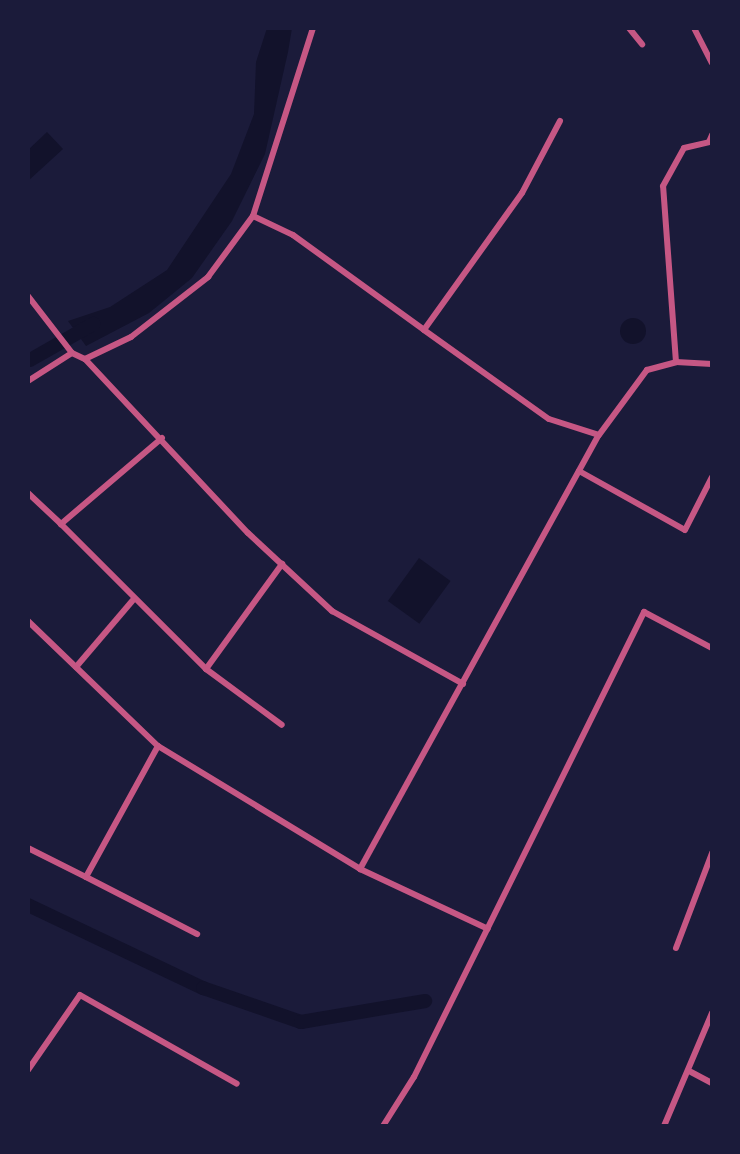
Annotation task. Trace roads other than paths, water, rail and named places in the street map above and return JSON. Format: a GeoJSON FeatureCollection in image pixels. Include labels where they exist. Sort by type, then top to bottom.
{"type":"FeatureCollection","features":[{"type":"Feature","properties":{"kind":"street"},"geometry":{"type":"LineString","coordinates":[[85,359],[131,337],[208,277],[253,216],[313,28]]}},
{"type":"Feature","properties":{"kind":"street"},"geometry":{"type":"LineString","coordinates":[[629,28],[642,44]]}},
{"type":"Feature","properties":{"kind":"street"},"geometry":{"type":"LineString","coordinates":[[694,28],[712,63]]}},
{"type":"Feature","properties":{"kind":"street"},"geometry":{"type":"LineString","coordinates":[[424,330],[522,193],[560,121]]}},
{"type":"Feature","properties":{"kind":"street"},"geometry":{"type":"LineString","coordinates":[[676,362],[663,186],[684,148],[709,142],[712,135]]}},
{"type":"Feature","properties":{"kind":"street"},"geometry":{"type":"LineString","coordinates":[[253,216],[293,235],[549,419],[599,435]]}},
{"type":"Feature","properties":{"kind":"street"},"geometry":{"type":"LineString","coordinates":[[28,296],[72,353],[85,359],[282,564],[332,611],[463,684]]}},
{"type":"Feature","properties":{"kind":"street"},"geometry":{"type":"LineString","coordinates":[[28,381],[72,353]]}},
{"type":"Feature","properties":{"kind":"street"},"geometry":{"type":"LineString","coordinates":[[360,869],[599,435],[647,370],[676,362],[712,364]]}},
{"type":"Feature","properties":{"kind":"street"},"geometry":{"type":"LineString","coordinates":[[61,524],[162,438]]}},
{"type":"Feature","properties":{"kind":"street"},"geometry":{"type":"LineString","coordinates":[[579,471],[685,530],[712,477]]}},
{"type":"Feature","properties":{"kind":"street"},"geometry":{"type":"LineString","coordinates":[[28,493],[206,669],[282,725]]}},
{"type":"Feature","properties":{"kind":"street"},"geometry":{"type":"LineString","coordinates":[[206,669],[282,564]]}},
{"type":"Feature","properties":{"kind":"street"},"geometry":{"type":"LineString","coordinates":[[76,667],[133,600]]}},
{"type":"Feature","properties":{"kind":"street"},"geometry":{"type":"LineString","coordinates":[[383,1126],[414,1077],[644,612],[712,648]]}},
{"type":"Feature","properties":{"kind":"street"},"geometry":{"type":"LineString","coordinates":[[28,621],[158,746],[360,869],[488,929]]}},
{"type":"Feature","properties":{"kind":"street"},"geometry":{"type":"LineString","coordinates":[[86,877],[158,746]]}},
{"type":"Feature","properties":{"kind":"street"},"geometry":{"type":"LineString","coordinates":[[28,848],[197,934]]}},
{"type":"Feature","properties":{"kind":"street"},"geometry":{"type":"LineString","coordinates":[[676,948],[712,853]]}},
{"type":"Feature","properties":{"kind":"street"},"geometry":{"type":"LineString","coordinates":[[28,1070],[80,995],[237,1084]]}},
{"type":"Feature","properties":{"kind":"street"},"geometry":{"type":"LineString","coordinates":[[664,1126],[691,1072],[712,1013]]}},
{"type":"Feature","properties":{"kind":"street"},"geometry":{"type":"LineString","coordinates":[[691,1072],[712,1083]]}},
{"type":"Feature","properties":{"kind":"waterway"},"geometry":{"type":"LineString","coordinates":[[30,360],[93,324]]}},
{"type":"Feature","properties":{"kind":"waterway"},"geometry":{"type":"LineString","coordinates":[[28,905],[203,988],[301,1022],[425,1001]]}}]}
